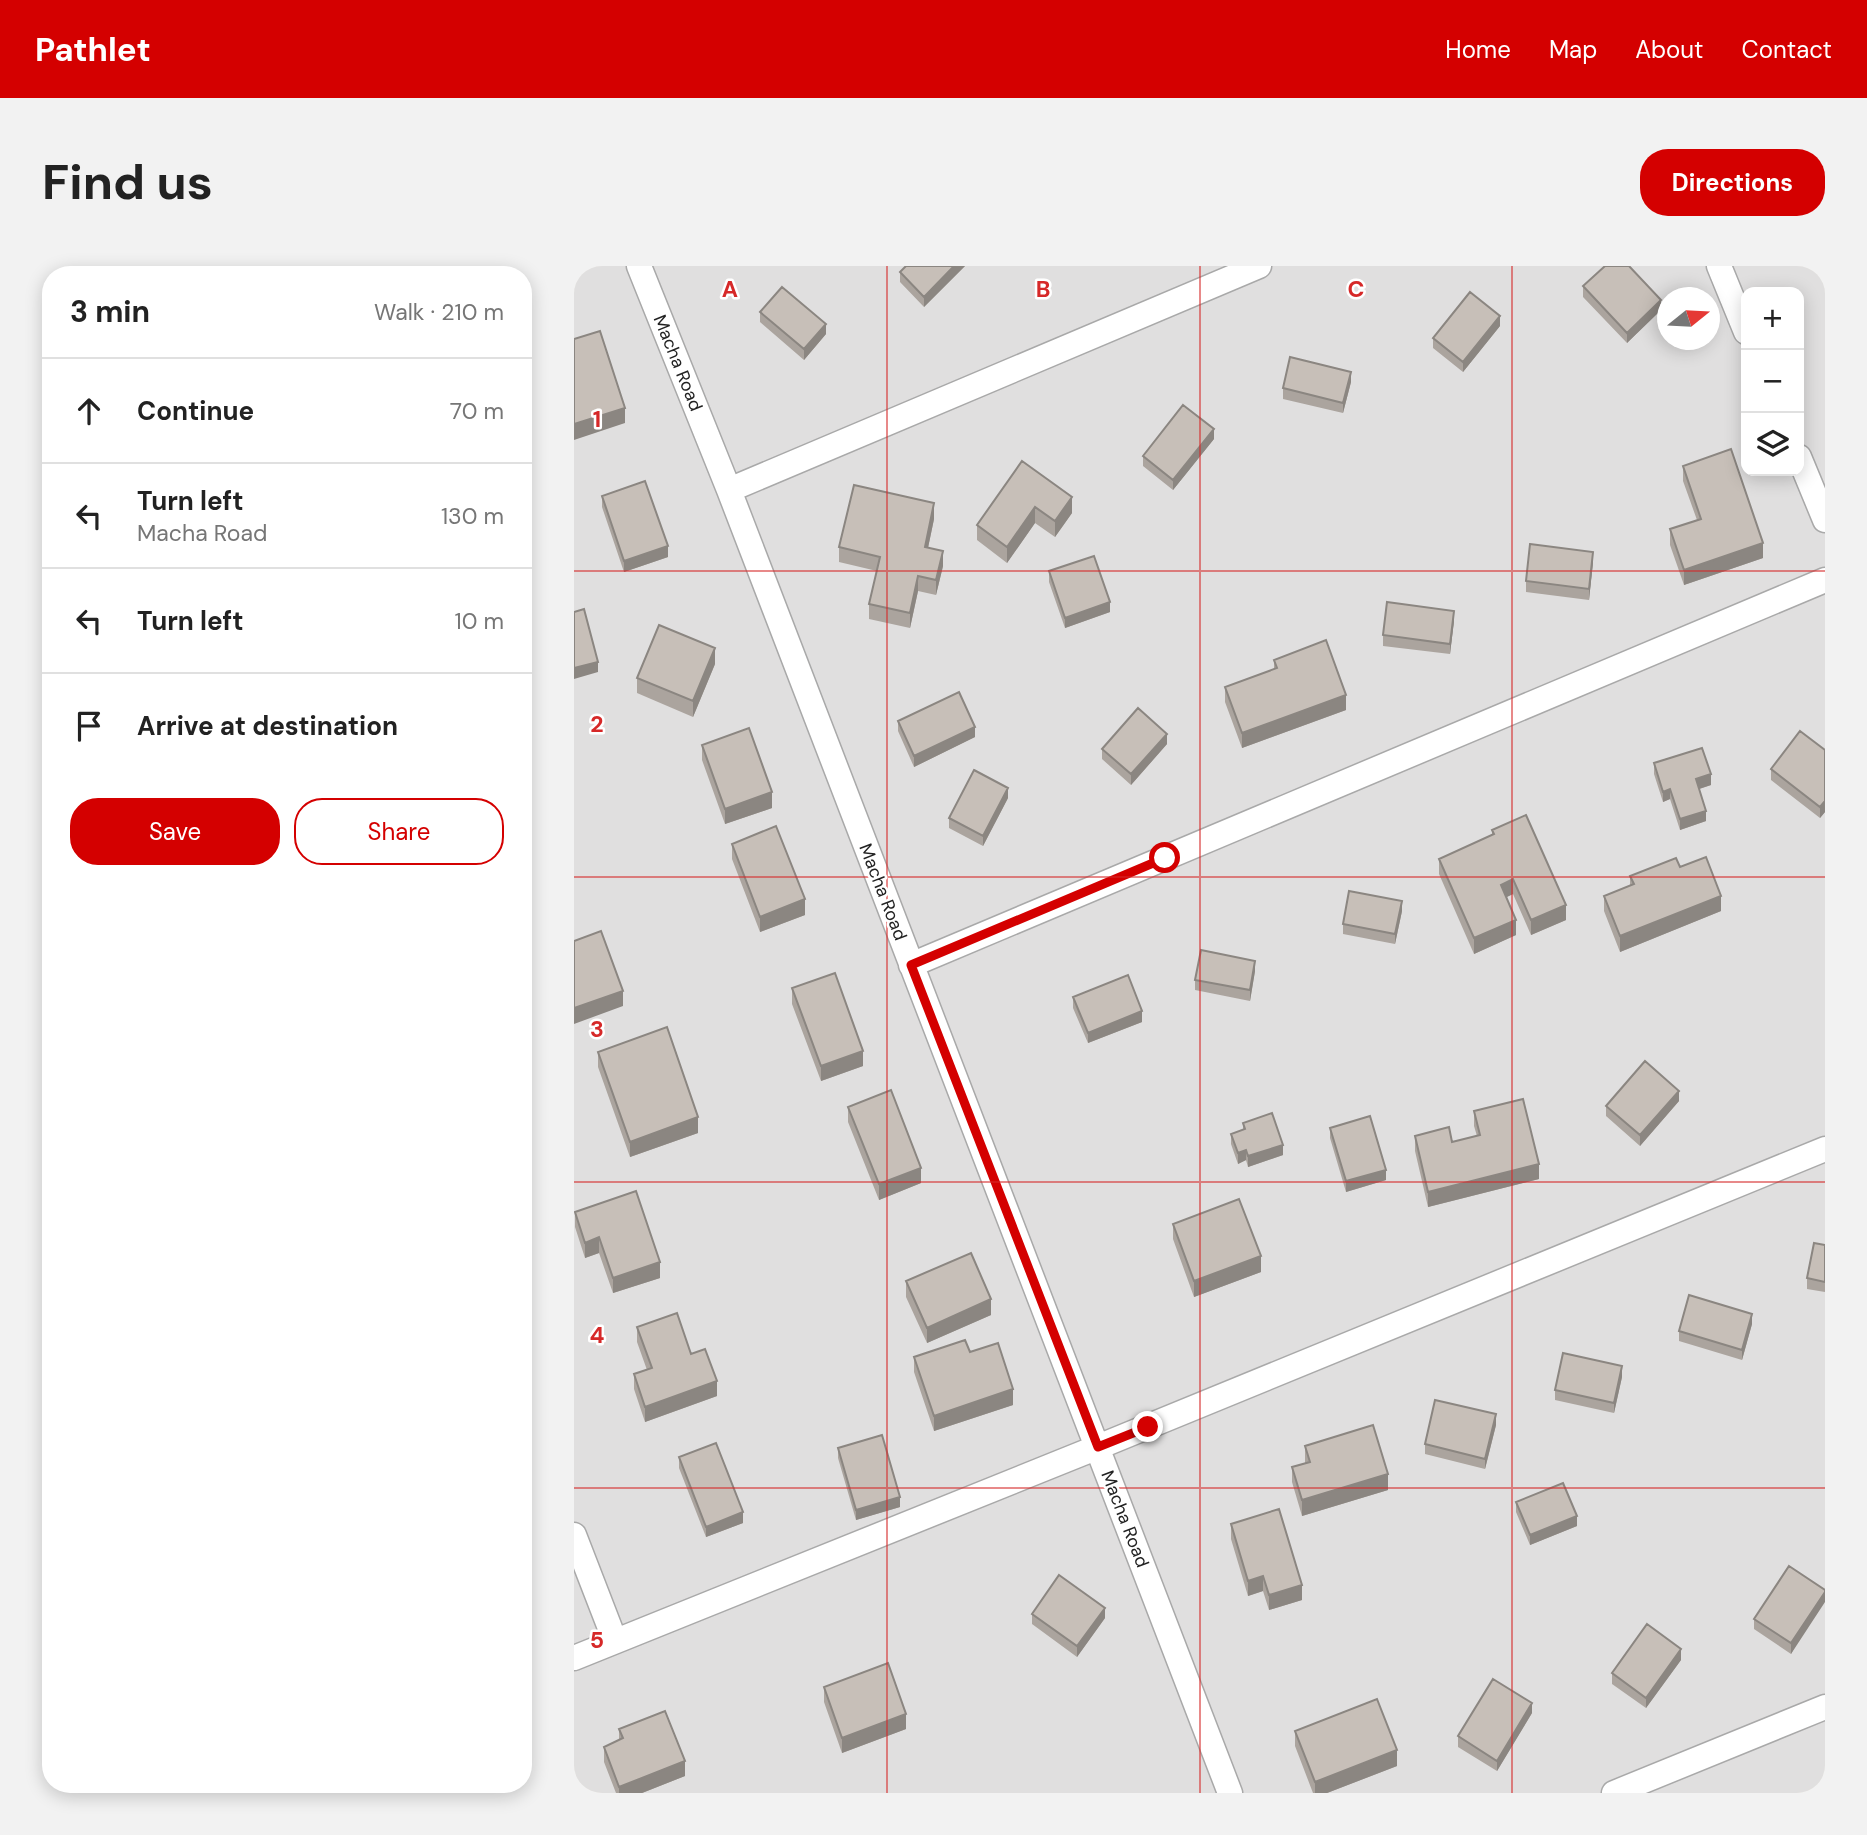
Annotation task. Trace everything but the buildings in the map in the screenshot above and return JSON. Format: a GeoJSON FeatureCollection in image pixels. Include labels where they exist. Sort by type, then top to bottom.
{"type":"FeatureCollection","features":[{"type":"Feature","properties":{"kind":"street","name":"Macha Road"},"geometry":{"type":"LineString","coordinates":[[639,266],[729,489],[1230,1793]]}},
{"type":"Feature","properties":{"kind":"street"},"geometry":{"type":"LineString","coordinates":[[729,489],[1259,266]]}},
{"type":"Feature","properties":{"kind":"street"},"geometry":{"type":"LineString","coordinates":[[1719,266],[1741,320]]}},
{"type":"Feature","properties":{"kind":"street"},"geometry":{"type":"LineString","coordinates":[[1804,469],[1825,520]]}},
{"type":"Feature","properties":{"kind":"street"},"geometry":{"type":"LineString","coordinates":[[911,965],[1825,580]]}},
{"type":"Feature","properties":{"kind":"street"},"geometry":{"type":"LineString","coordinates":[[574,1658],[1825,1149]]}},
{"type":"Feature","properties":{"kind":"street"},"geometry":{"type":"LineString","coordinates":[[574,1535],[615,1642]]}},
{"type":"Feature","properties":{"kind":"street"},"geometry":{"type":"LineString","coordinates":[[1614,1793],[1825,1707]]}},
{"type":"Feature","properties":{"kind":"shaded area"},"geometry":{"type":"Polygon","coordinates":[[[574,266],[1825,266],[1825,1793],[574,1793],[574,266]]]}},
{"type":"Feature","properties":{"kind":"route"},"geometry":{"type":"LineString","coordinates":[[1148,1427],[1098,1447],[911,965],[1165,858]]}}]}
